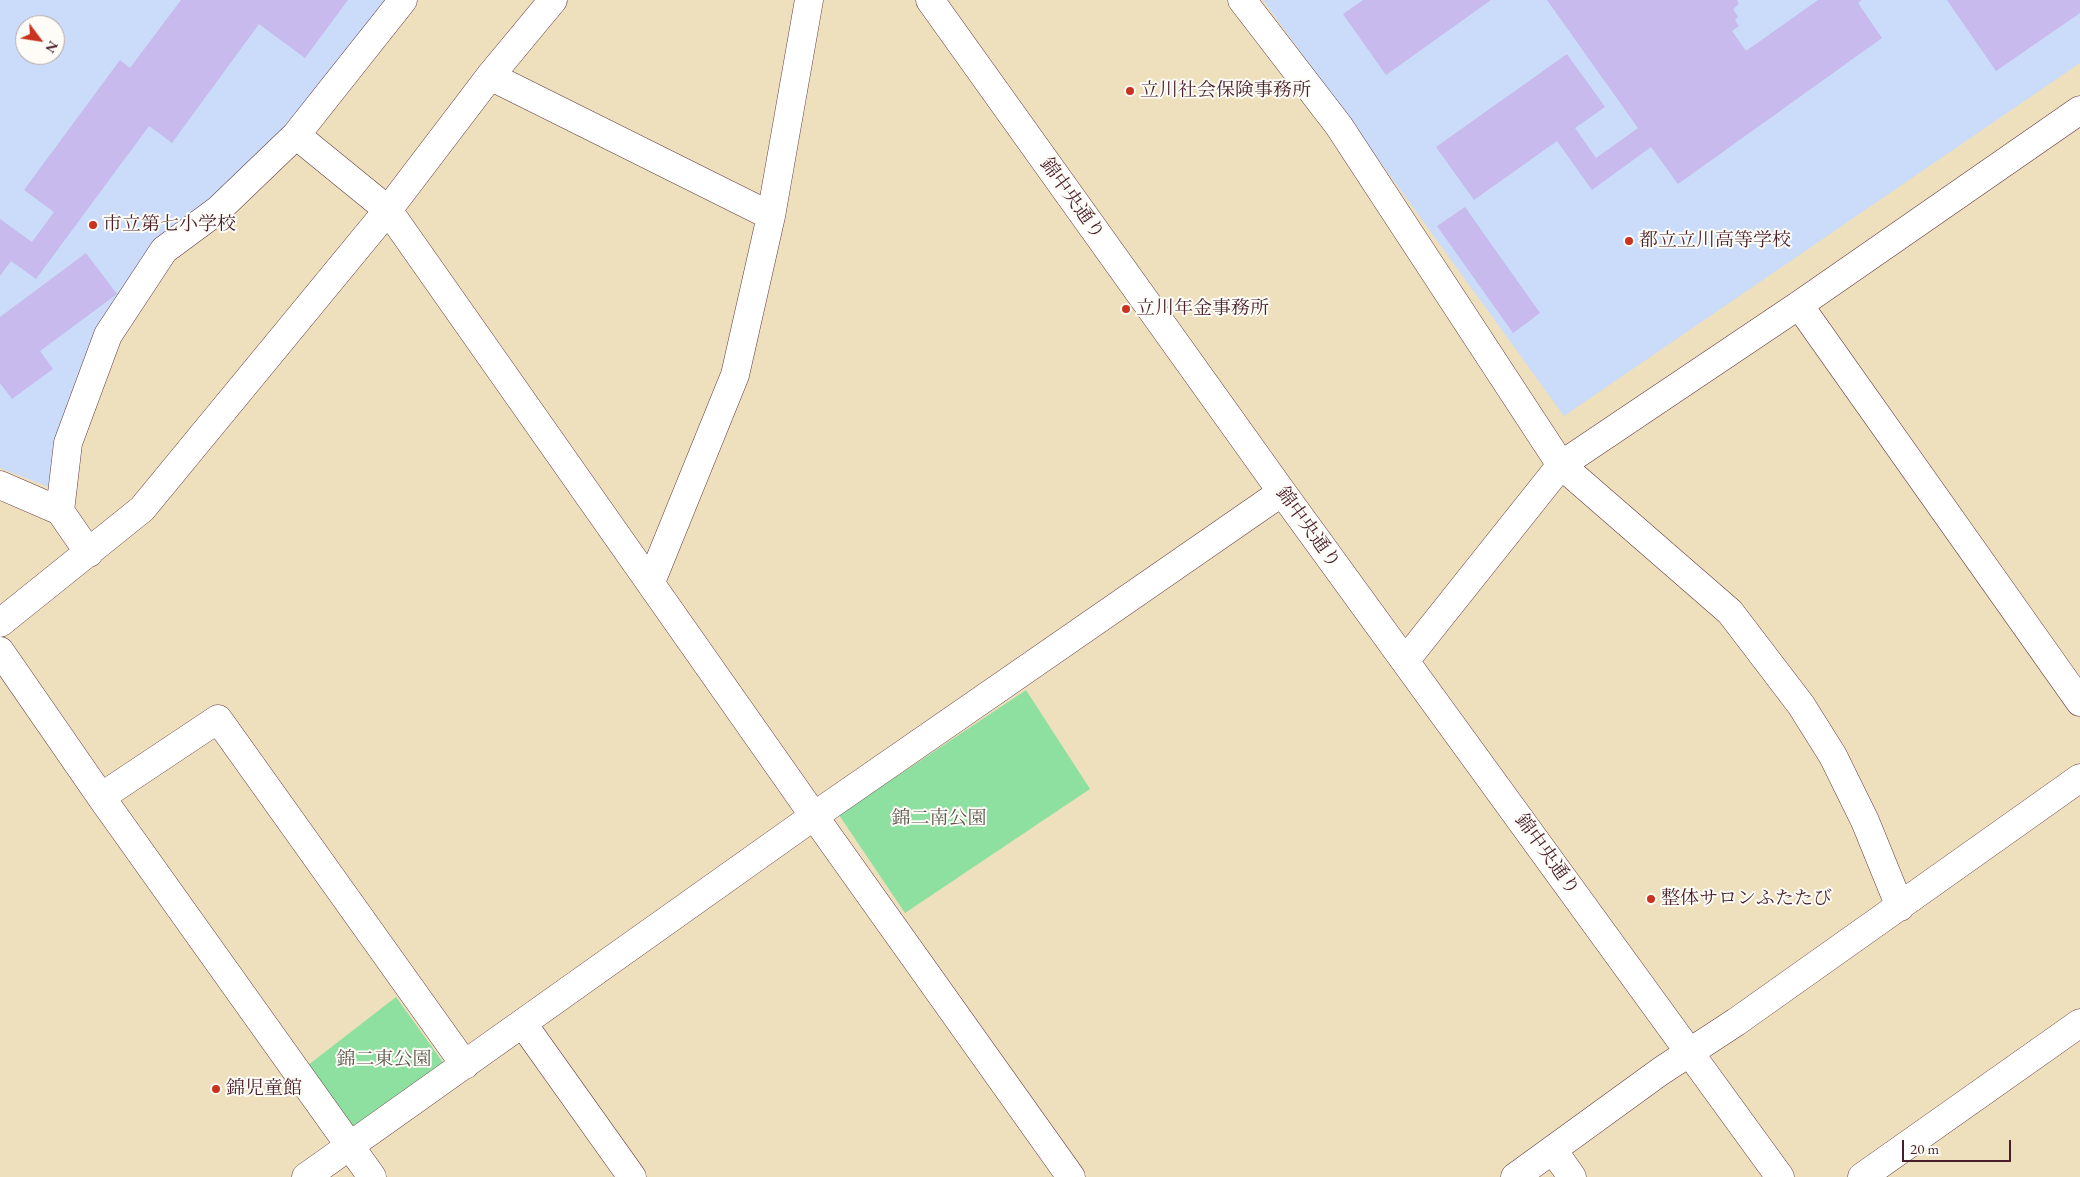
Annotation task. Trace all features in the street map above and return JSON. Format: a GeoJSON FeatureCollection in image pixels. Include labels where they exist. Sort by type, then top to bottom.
{"type":"FeatureCollection","features":[{"type":"Feature","properties":{"kind":"street"},"geometry":{"type":"LineString","coordinates":[[60,510],[68,443],[108,335],[164,250],[218,210],[296,135],[403,0]]}},
{"type":"Feature","properties":{"kind":"street"},"geometry":{"type":"LineString","coordinates":[[0,623],[142,509],[388,210],[490,76],[553,0]]}},
{"type":"Feature","properties":{"kind":"street"},"geometry":{"type":"LineString","coordinates":[[650,582],[735,374],[770,216],[809,0]]}},
{"type":"Feature","properties":{"kind":"street","name":"錦中央通り"},"geometry":{"type":"LineString","coordinates":[[930,0],[1282,492],[1780,1177]]}},
{"type":"Feature","properties":{"kind":"street"},"geometry":{"type":"LineString","coordinates":[[1242,0],[1339,126],[1561,465],[1730,612],[1801,704],[1833,756],[1865,821],[1900,907]]}},
{"type":"Feature","properties":{"kind":"street"},"geometry":{"type":"LineString","coordinates":[[490,76],[770,216]]}},
{"type":"Feature","properties":{"kind":"street"},"geometry":{"type":"LineString","coordinates":[[1405,661],[1561,465],[1799,306],[2080,110]]}},
{"type":"Feature","properties":{"kind":"street"},"geometry":{"type":"LineString","coordinates":[[296,135],[388,210],[814,816],[1071,1177]]}},
{"type":"Feature","properties":{"kind":"street"},"geometry":{"type":"LineString","coordinates":[[1799,306],[2080,702]]}},
{"type":"Feature","properties":{"kind":"street"},"geometry":{"type":"LineString","coordinates":[[0,485],[60,510],[89,553]]}},
{"type":"Feature","properties":{"kind":"street"},"geometry":{"type":"LineString","coordinates":[[306,1177],[814,816],[1282,492]]}},
{"type":"Feature","properties":{"kind":"street"},"geometry":{"type":"LineString","coordinates":[[0,651],[101,797],[372,1177]]}},
{"type":"Feature","properties":{"kind":"street"},"geometry":{"type":"LineString","coordinates":[[101,797],[218,719],[465,1065]]}},
{"type":"Feature","properties":{"kind":"street"},"geometry":{"type":"LineString","coordinates":[[1515,1177],[1661,1071],[1691,1053],[1900,907],[2080,778]]}},
{"type":"Feature","properties":{"kind":"street"},"geometry":{"type":"LineString","coordinates":[[1862,1177],[2080,1023]]}},
{"type":"Feature","properties":{"kind":"street"},"geometry":{"type":"LineString","coordinates":[[523,1024],[632,1177]]}},
{"type":"Feature","properties":{"kind":"street"},"geometry":{"type":"LineString","coordinates":[[1552,1150],[1572,1177]]}},
{"type":"Feature","properties":{"kind":"shaded area","name":"市立第七小学校"},"geometry":{"type":"Polygon","coordinates":[[[0,0],[391,0],[282,135],[215,206],[157,245],[49,487],[0,468],[0,0]]]}},
{"type":"Feature","properties":{"kind":"shaded area","name":"都立立川高等学校"},"geometry":{"type":"Polygon","coordinates":[[[1263,0],[2080,0],[2080,63],[1564,416],[1263,0]]]}},
{"type":"Feature","properties":{"kind":"green space","name":"錦二南公園"},"geometry":{"type":"Polygon","coordinates":[[[1026,690],[1090,789],[905,913],[839,815],[1026,690]]]}},
{"type":"Feature","properties":{"kind":"green space","name":"錦二東公園"},"geometry":{"type":"Polygon","coordinates":[[[396,997],[447,1068],[352,1138],[303,1069],[396,997]]]}},
{"type":"Feature","properties":{"kind":"building"},"geometry":{"type":"Polygon","coordinates":[[[181,0],[348,0],[305,58],[259,24],[172,143],[149,126],[36,279],[11,261],[0,276],[0,219],[32,242],[54,212],[24,190],[120,60],[130,68],[181,0]]]}},
{"type":"Feature","properties":{"kind":"building"},"geometry":{"type":"Polygon","coordinates":[[[1363,0],[1491,0],[1386,75],[1343,14],[1363,0]]]}},
{"type":"Feature","properties":{"kind":"building"},"geometry":{"type":"Polygon","coordinates":[[[1547,0],[1737,0],[1739,4],[1733,9],[1738,17],[1735,20],[1739,26],[1732,31],[1746,51],[1818,0],[1862,0],[1858,3],[1882,38],[1678,184],[1651,147],[1592,190],[1557,141],[1474,200],[1436,147],[1567,54],[1605,107],[1575,128],[1596,158],[1638,128],[1547,0]]]}},
{"type":"Feature","properties":{"kind":"building"},"geometry":{"type":"Polygon","coordinates":[[[1947,0],[2080,0],[2080,13],[1996,71],[1947,0]]]}},
{"type":"Feature","properties":{"kind":"building"},"geometry":{"type":"Polygon","coordinates":[[[1465,207],[1540,313],[1513,333],[1437,226],[1465,207]]]}},
{"type":"Feature","properties":{"kind":"building"},"geometry":{"type":"Polygon","coordinates":[[[86,253],[117,294],[40,351],[53,369],[12,399],[0,383],[0,317],[86,253]]]}},
{"type":"Feature","properties":{"kind":"place","name":"立川社会保険事務所"},"geometry":{"type":"Point","coordinates":[1130,91]}},
{"type":"Feature","properties":{"kind":"place","name":"市立第七小学校"},"geometry":{"type":"Point","coordinates":[93,225]}},
{"type":"Feature","properties":{"kind":"place","name":"都立立川高等学校"},"geometry":{"type":"Point","coordinates":[1629,241]}},
{"type":"Feature","properties":{"kind":"place","name":"立川年金事務所"},"geometry":{"type":"Point","coordinates":[1126,309]}},
{"type":"Feature","properties":{"kind":"place","name":"整体サロンふたたび"},"geometry":{"type":"Point","coordinates":[1651,899]}},
{"type":"Feature","properties":{"kind":"place","name":"錦児童館"},"geometry":{"type":"Point","coordinates":[216,1089]}}]}
